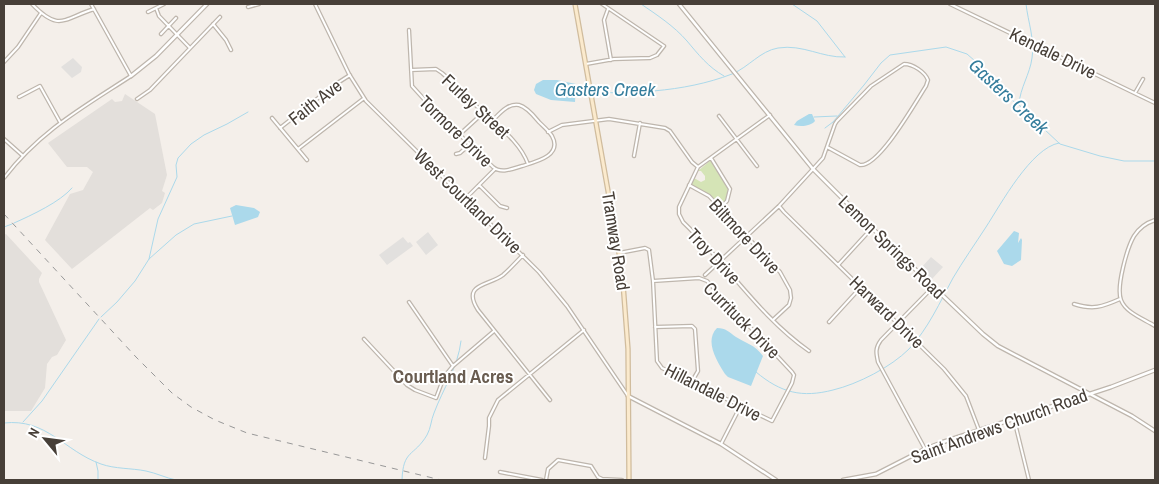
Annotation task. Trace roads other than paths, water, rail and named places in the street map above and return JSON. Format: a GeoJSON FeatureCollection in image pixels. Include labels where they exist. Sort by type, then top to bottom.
{"type":"FeatureCollection","features":[{"type":"Feature","properties":{"kind":"main road","name":"Tramway Road"},"geometry":{"type":"LineString","coordinates":[[575,4],[619,253],[626,314],[629,480]]}},
{"type":"Feature","properties":{"kind":"street"},"geometry":{"type":"LineString","coordinates":[[32,4],[41,13],[61,22],[94,10]]}},
{"type":"Feature","properties":{"kind":"street"},"geometry":{"type":"LineString","coordinates":[[91,4],[131,76]]}},
{"type":"Feature","properties":{"kind":"street"},"geometry":{"type":"LineString","coordinates":[[148,12],[164,4]]}},
{"type":"Feature","properties":{"kind":"street"},"geometry":{"type":"LineString","coordinates":[[4,178],[22,155],[60,122],[143,68],[207,4]]}},
{"type":"Feature","properties":{"kind":"street"},"geometry":{"type":"LineString","coordinates":[[248,7],[259,4]]}},
{"type":"Feature","properties":{"kind":"street","name":"West Courtland Drive"},"geometry":{"type":"LineString","coordinates":[[315,4],[350,75],[364,98],[550,284],[584,330],[628,396]]}},
{"type":"Feature","properties":{"kind":"street"},"geometry":{"type":"LineString","coordinates":[[586,64],[611,60],[650,58],[657,55],[664,46],[602,4]]}},
{"type":"Feature","properties":{"kind":"street","name":"Lemon Springs Road"},"geometry":{"type":"LineString","coordinates":[[679,4],[813,169],[983,334],[998,346],[1132,416],[1155,431]]}},
{"type":"Feature","properties":{"kind":"street","name":"Kendale Drive"},"geometry":{"type":"LineString","coordinates":[[950,4],[1155,103]]}},
{"type":"Feature","properties":{"kind":"street"},"geometry":{"type":"LineString","coordinates":[[156,8],[168,26],[190,48]]}},
{"type":"Feature","properties":{"kind":"street"},"geometry":{"type":"LineString","coordinates":[[609,8],[604,20],[611,60]]}},
{"type":"Feature","properties":{"kind":"street"},"geometry":{"type":"LineString","coordinates":[[4,62],[18,48],[41,13]]}},
{"type":"Feature","properties":{"kind":"street"},"geometry":{"type":"LineString","coordinates":[[137,99],[150,90],[220,17]]}},
{"type":"Feature","properties":{"kind":"street"},"geometry":{"type":"LineString","coordinates":[[161,34],[176,18]]}},
{"type":"Feature","properties":{"kind":"street"},"geometry":{"type":"LineString","coordinates":[[213,24],[226,40],[231,50]]}},
{"type":"Feature","properties":{"kind":"street","name":"Tormore Drive"},"geometry":{"type":"LineString","coordinates":[[409,30],[412,86],[416,93],[495,169],[502,171],[528,164],[541,160],[552,152],[555,144],[552,137],[527,109],[518,105],[509,106],[493,120]]}},
{"type":"Feature","properties":{"kind":"street"},"geometry":{"type":"LineString","coordinates":[[705,275],[779,206],[823,158],[836,121],[871,86],[904,64],[911,64],[926,75],[928,80],[926,86],[883,151],[865,166],[827,147]]}},
{"type":"Feature","properties":{"kind":"street","name":"Furley Street"},"geometry":{"type":"LineString","coordinates":[[411,70],[436,69],[493,120],[524,152],[528,164]]}},
{"type":"Feature","properties":{"kind":"street","name":"Faith Ave"},"geometry":{"type":"LineString","coordinates":[[280,128],[350,75]]}},
{"type":"Feature","properties":{"kind":"street"},"geometry":{"type":"LineString","coordinates":[[1135,93],[1143,79]]}},
{"type":"Feature","properties":{"kind":"street"},"geometry":{"type":"LineString","coordinates":[[19,97],[40,86],[60,122]]}},
{"type":"Feature","properties":{"kind":"street"},"geometry":{"type":"LineString","coordinates":[[298,149],[364,98]]}},
{"type":"Feature","properties":{"kind":"street"},"geometry":{"type":"LineString","coordinates":[[459,135],[483,112]]}},
{"type":"Feature","properties":{"kind":"street"},"geometry":{"type":"LineString","coordinates":[[719,116],[757,166]]}},
{"type":"Feature","properties":{"kind":"street","name":"Troy Drive"},"geometry":{"type":"LineString","coordinates":[[770,116],[698,167],[679,206],[680,218],[774,319],[809,350]]}},
{"type":"Feature","properties":{"kind":"street"},"geometry":{"type":"LineString","coordinates":[[272,118],[307,160]]}},
{"type":"Feature","properties":{"kind":"street"},"geometry":{"type":"LineString","coordinates":[[548,132],[557,126],[615,119],[665,128],[670,131],[692,162],[698,167]]}},
{"type":"Feature","properties":{"kind":"street"},"geometry":{"type":"LineString","coordinates":[[634,156],[640,123]]}},
{"type":"Feature","properties":{"kind":"street"},"geometry":{"type":"LineString","coordinates":[[4,140],[22,155]]}},
{"type":"Feature","properties":{"kind":"street"},"geometry":{"type":"LineString","coordinates":[[456,154],[469,145]]}},
{"type":"Feature","properties":{"kind":"street"},"geometry":{"type":"LineString","coordinates":[[711,158],[730,189],[728,201],[721,208]]}},
{"type":"Feature","properties":{"kind":"street"},"geometry":{"type":"LineString","coordinates":[[465,199],[495,169]]}},
{"type":"Feature","properties":{"kind":"street"},"geometry":{"type":"LineString","coordinates":[[479,185],[500,206],[507,208]]}},
{"type":"Feature","properties":{"kind":"street","name":"Biltmore Drive"},"geometry":{"type":"LineString","coordinates":[[689,185],[706,194],[721,208],[780,272],[790,290],[789,305],[774,319]]}},
{"type":"Feature","properties":{"kind":"street","name":"Harward Drive"},"geometry":{"type":"LineString","coordinates":[[779,206],[956,382],[966,396],[979,430]]}},
{"type":"Feature","properties":{"kind":"street"},"geometry":{"type":"LineString","coordinates":[[1155,220],[1146,223],[1133,238],[1119,281],[1120,299],[1127,309],[1155,326]]}},
{"type":"Feature","properties":{"kind":"street"},"geometry":{"type":"LineString","coordinates":[[838,265],[872,228]]}},
{"type":"Feature","properties":{"kind":"street","name":"Hillandale Drive"},"geometry":{"type":"LineString","coordinates":[[619,253],[644,248],[649,250],[653,281],[658,365],[662,368],[772,421],[792,383],[794,375]]}},
{"type":"Feature","properties":{"kind":"street"},"geometry":{"type":"LineString","coordinates":[[523,255],[503,275],[478,286],[472,298],[474,304],[550,400]]}},
{"type":"Feature","properties":{"kind":"street","name":"Currituck Drive"},"geometry":{"type":"LineString","coordinates":[[653,281],[699,278],[707,281],[769,345],[794,375]]}},
{"type":"Feature","properties":{"kind":"street"},"geometry":{"type":"LineString","coordinates":[[829,322],[861,287]]}},
{"type":"Feature","properties":{"kind":"street"},"geometry":{"type":"LineString","coordinates":[[925,449],[878,362],[876,352],[881,340],[934,287]]}},
{"type":"Feature","properties":{"kind":"street"},"geometry":{"type":"LineString","coordinates":[[1074,304],[1094,308],[1120,299]]}},
{"type":"Feature","properties":{"kind":"street"},"geometry":{"type":"LineString","coordinates":[[409,302],[453,366]]}},
{"type":"Feature","properties":{"kind":"street"},"geometry":{"type":"LineString","coordinates":[[655,327],[692,326],[695,329],[698,371],[691,383]]}},
{"type":"Feature","properties":{"kind":"street"},"geometry":{"type":"LineString","coordinates":[[364,340],[407,385],[436,398],[444,377],[453,366],[494,330]]}},
{"type":"Feature","properties":{"kind":"street"},"geometry":{"type":"LineString","coordinates":[[485,458],[490,411],[503,394],[584,330]]}},
{"type":"Feature","properties":{"kind":"street","name":"Saint Andrews Church Road"},"geometry":{"type":"LineString","coordinates":[[843,480],[872,475],[925,449],[1013,418],[1090,394],[1155,370]]}},
{"type":"Feature","properties":{"kind":"street"},"geometry":{"type":"LineString","coordinates":[[628,396],[721,444],[776,480]]}},
{"type":"Feature","properties":{"kind":"street"},"geometry":{"type":"LineString","coordinates":[[721,444],[740,407]]}},
{"type":"Feature","properties":{"kind":"street"},"geometry":{"type":"LineString","coordinates":[[1013,418],[1028,480]]}},
{"type":"Feature","properties":{"kind":"street"},"geometry":{"type":"LineString","coordinates":[[546,480],[548,469],[558,460],[591,466],[602,480],[622,480]]}},
{"type":"Feature","properties":{"kind":"street"},"geometry":{"type":"LineString","coordinates":[[500,472],[542,480]]}},
{"type":"Feature","properties":{"kind":"street"},"geometry":{"type":"LineString","coordinates":[[872,475],[873,480]]}},
{"type":"Feature","properties":{"kind":"water"},"geometry":{"type":"Polygon","coordinates":[[[543,80],[557,80],[576,84],[575,102],[551,100],[536,94],[534,90],[536,84],[543,80]]]}},
{"type":"Feature","properties":{"kind":"water"},"geometry":{"type":"Polygon","coordinates":[[[812,114],[815,121],[813,123],[806,126],[794,125],[797,121],[812,114]]]}},
{"type":"Feature","properties":{"kind":"water"},"geometry":{"type":"Polygon","coordinates":[[[236,205],[254,208],[260,212],[258,217],[235,225],[230,208],[236,205]]]}},
{"type":"Feature","properties":{"kind":"water"},"geometry":{"type":"Polygon","coordinates":[[[1014,231],[1019,233],[1018,243],[1021,238],[1022,240],[1021,260],[1012,266],[1004,264],[997,251],[1014,231]]]}},
{"type":"Feature","properties":{"kind":"water"},"geometry":{"type":"Polygon","coordinates":[[[717,328],[725,330],[757,349],[763,356],[751,386],[728,377],[722,369],[712,345],[713,333],[717,328]]]}},
{"type":"Feature","properties":{"kind":"waterway"},"geometry":{"type":"LineString","coordinates":[[641,4],[677,30],[708,64],[724,76]]}},
{"type":"Feature","properties":{"kind":"waterway"},"geometry":{"type":"LineString","coordinates":[[792,4],[817,21],[845,57]]}},
{"type":"Feature","properties":{"kind":"waterway"},"geometry":{"type":"LineString","coordinates":[[1019,104],[1033,51],[1026,4]]}},
{"type":"Feature","properties":{"kind":"waterway","name":"Gasters Creek"},"geometry":{"type":"LineString","coordinates":[[825,128],[833,122],[881,63],[890,55],[946,47],[967,54],[975,61],[995,88],[1034,116],[1044,129],[1060,144],[1124,161],[1155,161]]}},
{"type":"Feature","properties":{"kind":"waterway","name":"Gasters Creek"},"geometry":{"type":"LineString","coordinates":[[575,92],[655,91],[694,85],[732,74],[766,52],[778,48],[804,49],[837,57],[845,57]]}},
{"type":"Feature","properties":{"kind":"waterway"},"geometry":{"type":"LineString","coordinates":[[149,259],[158,219],[177,177],[176,165],[178,158],[191,144],[204,135],[248,112]]}},
{"type":"Feature","properties":{"kind":"waterway"},"geometry":{"type":"LineString","coordinates":[[814,117],[837,116]]}},
{"type":"Feature","properties":{"kind":"waterway"},"geometry":{"type":"LineString","coordinates":[[756,372],[783,389],[811,394],[853,384],[874,374],[902,356],[922,333],[957,272],[1018,178],[1038,155],[1048,147],[1059,143]]}},
{"type":"Feature","properties":{"kind":"waterway"},"geometry":{"type":"LineString","coordinates":[[14,223],[53,203],[72,188]]}},
{"type":"Feature","properties":{"kind":"waterway"},"geometry":{"type":"LineString","coordinates":[[101,317],[135,281],[149,259],[176,235],[194,224],[232,216]]}},
{"type":"Feature","properties":{"kind":"waterway"},"geometry":{"type":"LineString","coordinates":[[4,227],[12,224]]}},
{"type":"Feature","properties":{"kind":"waterway"},"geometry":{"type":"LineString","coordinates":[[23,422],[42,401],[99,319]]}},
{"type":"Feature","properties":{"kind":"waterway"},"geometry":{"type":"LineString","coordinates":[[402,480],[404,463],[428,432],[434,413],[457,360],[461,341]]}},
{"type":"Feature","properties":{"kind":"waterway"},"geometry":{"type":"LineString","coordinates":[[4,423],[32,425],[44,430],[76,451],[101,464],[146,471],[176,480]]}},
{"type":"Feature","properties":{"kind":"waterway"},"geometry":{"type":"LineString","coordinates":[[96,462],[98,480]]}},
{"type":"Feature","properties":{"kind":"railway"},"geometry":{"type":"LineString","coordinates":[[4,214],[136,357],[172,393],[191,407],[215,420],[247,433],[441,480]]}},
{"type":"Feature","properties":{"kind":"district","name":"Courtland Acres"},"geometry":{"type":"Point","coordinates":[453,376]}}]}
